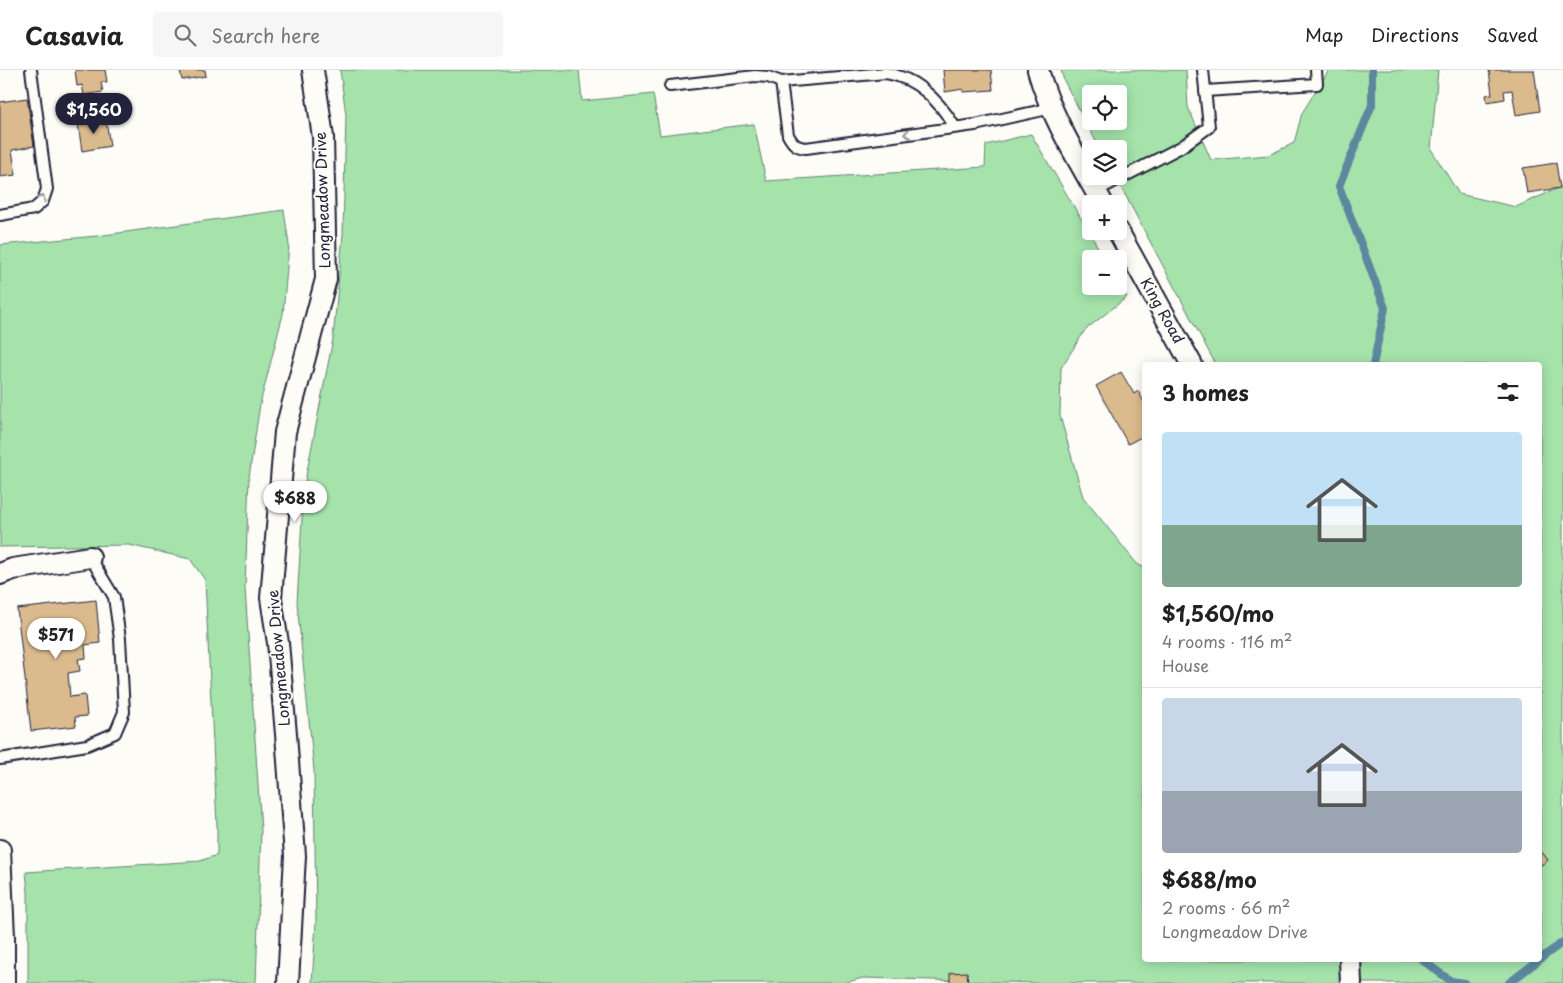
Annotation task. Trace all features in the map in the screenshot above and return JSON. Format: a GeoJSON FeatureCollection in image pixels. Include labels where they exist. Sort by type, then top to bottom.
{"type":"FeatureCollection","features":[{"type":"Feature","properties":{"kind":"street","name":"Longmeadow Drive"},"geometry":{"type":"LineString","coordinates":[[288,983],[295,856],[278,643],[271,598],[285,432],[326,279],[323,137],[313,70]]}},
{"type":"Feature","properties":{"kind":"street"},"geometry":{"type":"LineString","coordinates":[[1038,70],[1052,108],[1098,195]]}},
{"type":"Feature","properties":{"kind":"street","name":"King Road"},"geometry":{"type":"LineString","coordinates":[[1123,240],[1190,362]]}},
{"type":"Feature","properties":{"kind":"street"},"geometry":{"type":"LineString","coordinates":[[0,574],[13,569],[90,557]]}},
{"type":"Feature","properties":{"kind":"street"},"geometry":{"type":"LineString","coordinates":[[0,850],[4,983]]}},
{"type":"Feature","properties":{"kind":"street"},"geometry":{"type":"LineString","coordinates":[[1350,962],[1351,983]]}},
{"type":"Feature","properties":{"kind":"lane"},"geometry":{"type":"LineString","coordinates":[[0,215],[34,209],[43,201],[47,189],[30,70]]}},
{"type":"Feature","properties":{"kind":"lane"},"geometry":{"type":"LineString","coordinates":[[1102,195],[1209,127],[1203,70]]}},
{"type":"Feature","properties":{"kind":"lane"},"geometry":{"type":"LineString","coordinates":[[1205,91],[1317,84],[1316,70]]}},
{"type":"Feature","properties":{"kind":"lane"},"geometry":{"type":"LineString","coordinates":[[670,86],[755,76],[768,77],[781,82],[886,73],[900,75],[924,90],[936,101],[955,127]]}},
{"type":"Feature","properties":{"kind":"lane"},"geometry":{"type":"LineString","coordinates":[[781,82],[788,135],[792,142],[799,147],[806,148],[995,122],[1052,108]]}},
{"type":"Feature","properties":{"kind":"lane"},"geometry":{"type":"LineString","coordinates":[[0,759],[87,745],[115,733],[124,712],[120,639],[114,597],[90,557]]}},
{"type":"Feature","properties":{"kind":"green space"},"geometry":{"type":"Polygon","coordinates":[[[340,70],[579,70],[582,101],[653,94],[660,135],[754,124],[766,181],[985,167],[986,145],[1031,134],[1082,220],[1082,240],[1094,240],[1100,250],[1082,250],[1082,295],[1126,295],[1127,297],[1085,330],[1061,368],[1060,416],[1083,497],[1137,564],[1142,566],[1142,962],[1542,962],[1542,362],[1214,362],[1127,198],[1127,195],[1120,185],[1127,185],[1127,140],[1095,140],[1090,130],[1127,130],[1127,85],[1082,85],[1082,115],[1064,81],[1061,70],[1186,70],[1188,107],[1211,160],[1269,155],[1294,143],[1302,113],[1329,70],[1438,70],[1431,149],[1459,194],[1516,207],[1563,186],[1563,983],[1036,983],[863,978],[844,983],[312,983],[316,922],[314,770],[297,603],[304,486],[333,339],[343,234],[346,115],[340,70]]]}},
{"type":"Feature","properties":{"kind":"green space"},"geometry":{"type":"Polygon","coordinates":[[[284,210],[289,245],[283,314],[260,404],[249,477],[245,588],[261,830],[256,983],[28,983],[28,892],[26,872],[200,861],[217,855],[217,825],[205,580],[190,559],[129,545],[0,547],[0,245],[97,236],[284,210]]]}},
{"type":"Feature","properties":{"kind":"building"},"geometry":{"type":"Polygon","coordinates":[[[75,70],[105,70],[107,82],[101,82],[103,92],[84,95],[82,85],[77,86],[75,70]]]}},
{"type":"Feature","properties":{"kind":"building"},"geometry":{"type":"Polygon","coordinates":[[[180,70],[205,70],[206,76],[182,80],[180,70]]]}},
{"type":"Feature","properties":{"kind":"building"},"geometry":{"type":"Polygon","coordinates":[[[943,70],[991,70],[993,90],[963,92],[963,89],[945,92],[943,70]]]}},
{"type":"Feature","properties":{"kind":"building"},"geometry":{"type":"Polygon","coordinates":[[[1489,70],[1534,70],[1540,111],[1516,115],[1512,90],[1504,91],[1505,99],[1487,102],[1486,95],[1492,94],[1489,70]]]}},
{"type":"Feature","properties":{"kind":"building"},"geometry":{"type":"Polygon","coordinates":[[[27,98],[34,146],[12,150],[16,175],[0,177],[0,102],[27,98]]]}},
{"type":"Feature","properties":{"kind":"building"},"geometry":{"type":"Polygon","coordinates":[[[106,120],[110,146],[82,151],[78,124],[106,120]]]}},
{"type":"Feature","properties":{"kind":"building"},"geometry":{"type":"Polygon","coordinates":[[[1556,163],[1560,188],[1527,193],[1523,168],[1556,163]]]}},
{"type":"Feature","properties":{"kind":"building"},"geometry":{"type":"Polygon","coordinates":[[[1121,372],[1134,394],[1138,391],[1142,398],[1142,437],[1128,444],[1096,386],[1121,372]]]}},
{"type":"Feature","properties":{"kind":"building"},"geometry":{"type":"Polygon","coordinates":[[[96,600],[100,643],[85,645],[86,658],[78,659],[80,671],[68,673],[70,697],[85,695],[87,716],[75,717],[76,726],[31,731],[17,609],[96,600]]]}},
{"type":"Feature","properties":{"kind":"building"},"geometry":{"type":"Polygon","coordinates":[[[1542,852],[1548,860],[1542,864],[1542,852]]]}},
{"type":"Feature","properties":{"kind":"building"},"geometry":{"type":"Polygon","coordinates":[[[967,972],[968,983],[950,983],[950,973],[967,972]]]}},
{"type":"Feature","properties":{"kind":"waterway"},"geometry":{"type":"LineString","coordinates":[[1372,70],[1372,105],[1339,186],[1385,308],[1374,362]]}},
{"type":"Feature","properties":{"kind":"waterway"},"geometry":{"type":"LineString","coordinates":[[1542,958],[1563,942]]}},
{"type":"Feature","properties":{"kind":"waterway"},"geometry":{"type":"LineString","coordinates":[[1425,962],[1451,981],[1465,983]]}},
{"type":"Feature","properties":{"kind":"waterway"},"geometry":{"type":"LineString","coordinates":[[1509,983],[1536,962]]}}]}
